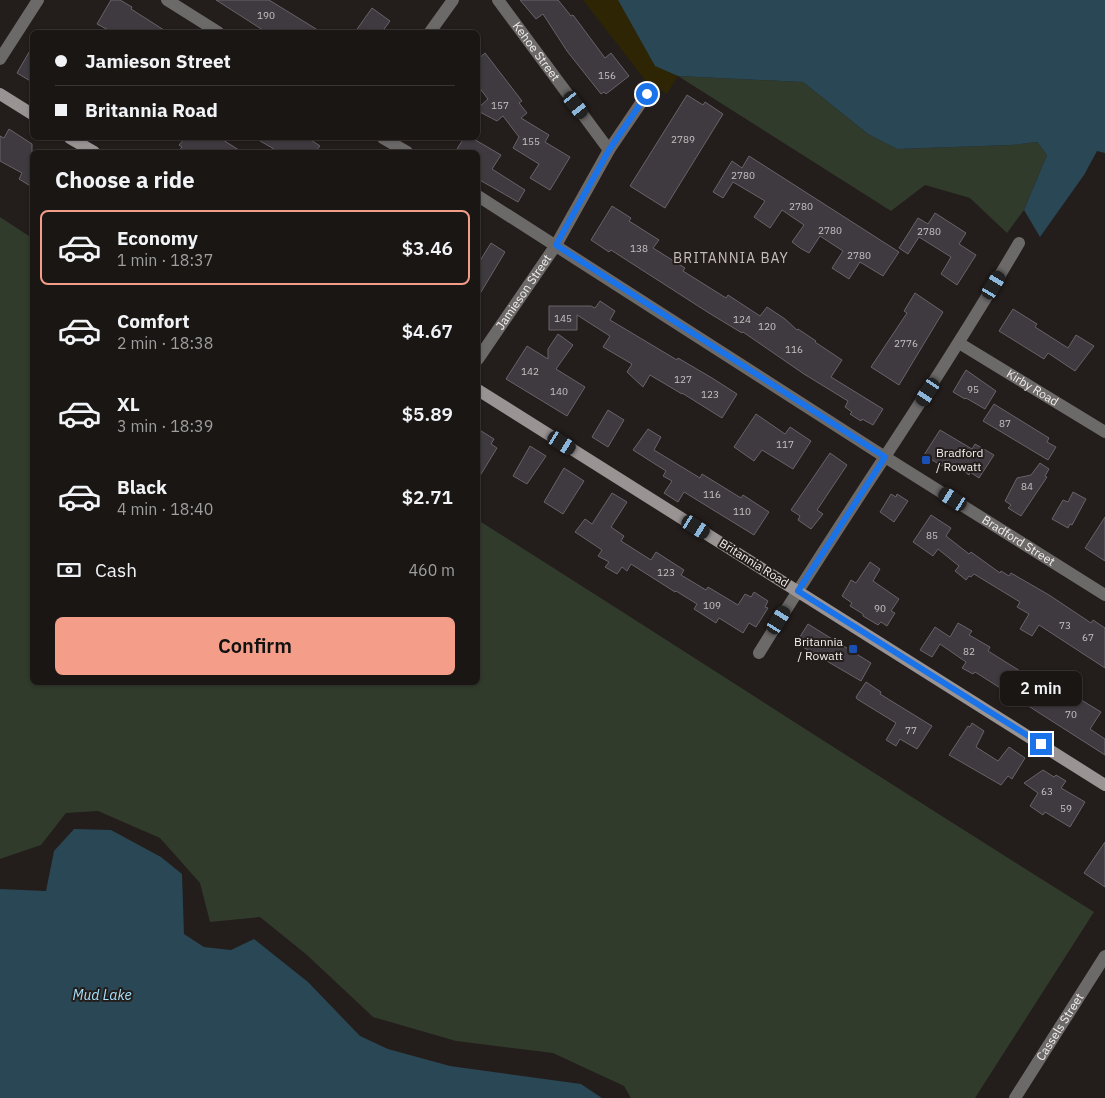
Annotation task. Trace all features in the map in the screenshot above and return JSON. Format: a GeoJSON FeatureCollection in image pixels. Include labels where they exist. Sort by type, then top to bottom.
{"type":"FeatureCollection","features":[{"type":"Feature","properties":{"kind":"street"},"geometry":{"type":"LineString","coordinates":[[0,59],[38,0]]}},
{"type":"Feature","properties":{"kind":"street"},"geometry":{"type":"LineString","coordinates":[[167,0],[215,30]]}},
{"type":"Feature","properties":{"kind":"street"},"geometry":{"type":"LineString","coordinates":[[431,30],[453,0]]}},
{"type":"Feature","properties":{"kind":"street","name":"Kehoe Street"},"geometry":{"type":"LineString","coordinates":[[498,0],[609,150]]}},
{"type":"Feature","properties":{"kind":"street"},"geometry":{"type":"LineString","coordinates":[[0,94],[30,113]]}},
{"type":"Feature","properties":{"kind":"street","name":"Jamieson Street"},"geometry":{"type":"LineString","coordinates":[[480,356],[556,245],[609,150],[647,94]]}},
{"type":"Feature","properties":{"kind":"street"},"geometry":{"type":"LineString","coordinates":[[73,140],[91,150]]}},
{"type":"Feature","properties":{"kind":"street"},"geometry":{"type":"LineString","coordinates":[[386,140],[404,150]]}},
{"type":"Feature","properties":{"kind":"street","name":"Bradford Street"},"geometry":{"type":"LineString","coordinates":[[480,197],[885,457],[1105,595]]}},
{"type":"Feature","properties":{"kind":"street"},"geometry":{"type":"LineString","coordinates":[[759,653],[960,343],[1019,243]]}},
{"type":"Feature","properties":{"kind":"street","name":"Kirby Road"},"geometry":{"type":"LineString","coordinates":[[960,343],[1105,432]]}},
{"type":"Feature","properties":{"kind":"street","name":"Britannia Road"},"geometry":{"type":"LineString","coordinates":[[480,391],[1105,785]]}},
{"type":"Feature","properties":{"kind":"street","name":"Cassels Street"},"geometry":{"type":"LineString","coordinates":[[1015,1098],[1105,956]]}},
{"type":"Feature","properties":{"kind":"green space"},"geometry":{"type":"Polygon","coordinates":[[[678,76],[803,82],[868,134],[897,149],[1011,145],[1037,142],[1047,155],[1024,210],[1007,233],[970,198],[925,185],[891,211],[678,76]]]}},
{"type":"Feature","properties":{"kind":"green space"},"geometry":{"type":"Polygon","coordinates":[[[0,217],[30,237],[30,685],[480,685],[480,521],[1094,912],[975,1098],[631,1098],[624,1086],[553,1053],[456,1041],[373,1017],[307,955],[260,917],[210,922],[200,883],[160,838],[98,811],[66,813],[41,845],[0,859],[0,217]]]}},
{"type":"Feature","properties":{"kind":"sand"},"geometry":{"type":"Polygon","coordinates":[[[583,0],[618,0],[655,66],[678,76],[667,94],[645,80],[583,0]]]}},
{"type":"Feature","properties":{"kind":"water"},"geometry":{"type":"Polygon","coordinates":[[[618,0],[1105,0],[1105,153],[1097,151],[1084,175],[1040,237],[1024,210],[1047,155],[1037,142],[1011,145],[897,149],[868,134],[803,82],[678,76],[655,66],[618,0]]]}},
{"type":"Feature","properties":{"kind":"water","name":"Mud Lake"},"geometry":{"type":"Polygon","coordinates":[[[74,829],[111,830],[161,857],[182,874],[184,934],[204,947],[231,950],[254,939],[308,982],[360,1036],[388,1049],[450,1066],[581,1084],[602,1098],[0,1098],[0,889],[46,891],[54,851],[74,829]]]}},
{"type":"Feature","properties":{"kind":"building"},"geometry":{"type":"Polygon","coordinates":[[[111,0],[120,0],[164,30],[108,30],[97,24],[111,0]]]}},
{"type":"Feature","properties":{"kind":"building"},"geometry":{"type":"Polygon","coordinates":[[[216,0],[269,0],[318,30],[263,30],[216,0]]]}},
{"type":"Feature","properties":{"kind":"building"},"geometry":{"type":"Polygon","coordinates":[[[520,0],[558,0],[571,16],[573,15],[605,58],[611,53],[629,76],[606,94],[604,92],[601,94],[567,51],[543,14],[536,19],[520,0]]]}},
{"type":"Feature","properties":{"kind":"building"},"geometry":{"type":"Polygon","coordinates":[[[372,8],[390,21],[383,30],[356,30],[372,8]]]}},
{"type":"Feature","properties":{"kind":"building"},"geometry":{"type":"Polygon","coordinates":[[[30,50],[30,81],[17,73],[30,50]]]}},
{"type":"Feature","properties":{"kind":"building"},"geometry":{"type":"Polygon","coordinates":[[[485,53],[522,101],[519,103],[527,113],[521,118],[549,135],[545,142],[570,157],[550,190],[530,178],[539,164],[513,148],[519,137],[503,116],[497,121],[480,112],[480,106],[488,99],[480,89],[480,57],[485,53]]]}},
{"type":"Feature","properties":{"kind":"building"},"geometry":{"type":"Polygon","coordinates":[[[687,95],[703,105],[705,102],[723,114],[665,208],[630,186],[687,95]]]}},
{"type":"Feature","properties":{"kind":"building"},"geometry":{"type":"Polygon","coordinates":[[[9,129],[32,144],[32,150],[30,150],[30,186],[19,179],[22,173],[0,161],[0,136],[4,138],[9,129]]]}},
{"type":"Feature","properties":{"kind":"building"},"geometry":{"type":"Polygon","coordinates":[[[183,140],[223,140],[239,150],[180,150],[182,147],[179,145],[183,140]]]}},
{"type":"Feature","properties":{"kind":"building"},"geometry":{"type":"Polygon","coordinates":[[[258,140],[311,140],[320,146],[317,150],[276,150],[258,140]]]}},
{"type":"Feature","properties":{"kind":"building"},"geometry":{"type":"Polygon","coordinates":[[[463,140],[475,140],[501,155],[492,169],[525,190],[518,202],[480,180],[480,150],[456,150],[463,140]]]}},
{"type":"Feature","properties":{"kind":"building"},"geometry":{"type":"Polygon","coordinates":[[[749,156],[899,252],[883,276],[860,262],[849,279],[832,268],[843,251],[820,236],[809,253],[800,248],[792,242],[804,225],[782,210],[770,228],[754,217],[765,201],[733,182],[723,198],[713,192],[732,161],[742,168],[749,156]]]}},
{"type":"Feature","properties":{"kind":"building"},"geometry":{"type":"Polygon","coordinates":[[[612,206],[631,218],[629,221],[659,240],[653,248],[685,268],[683,271],[726,298],[728,295],[760,316],[767,307],[842,360],[831,377],[883,409],[873,425],[862,419],[861,421],[850,414],[852,412],[845,407],[848,401],[804,374],[743,332],[709,313],[611,250],[609,252],[591,240],[612,206]]]}},
{"type":"Feature","properties":{"kind":"building"},"geometry":{"type":"Polygon","coordinates":[[[935,213],[966,233],[959,244],[976,255],[957,285],[941,274],[951,257],[919,237],[908,254],[899,248],[918,218],[928,224],[935,213]]]}},
{"type":"Feature","properties":{"kind":"building"},"geometry":{"type":"Polygon","coordinates":[[[491,243],[505,252],[480,294],[480,261],[491,243]]]}},
{"type":"Feature","properties":{"kind":"building"},"geometry":{"type":"Polygon","coordinates":[[[915,293],[943,312],[899,385],[871,367],[907,313],[904,311],[915,293]]]}},
{"type":"Feature","properties":{"kind":"building"},"geometry":{"type":"Polygon","coordinates":[[[600,301],[615,311],[610,320],[737,394],[722,418],[650,375],[643,387],[627,372],[632,364],[603,347],[610,336],[577,315],[577,330],[549,330],[549,306],[591,306],[595,308],[600,301]]]}},
{"type":"Feature","properties":{"kind":"building"},"geometry":{"type":"Polygon","coordinates":[[[1013,309],[1037,324],[1035,327],[1068,348],[1076,335],[1094,346],[1075,371],[1048,353],[1044,359],[999,331],[1013,309]]]}},
{"type":"Feature","properties":{"kind":"building"},"geometry":{"type":"Polygon","coordinates":[[[558,334],[573,345],[556,369],[585,387],[567,416],[506,379],[527,346],[548,359],[548,349],[558,334]]]}},
{"type":"Feature","properties":{"kind":"building"},"geometry":{"type":"Polygon","coordinates":[[[966,370],[996,391],[985,409],[953,392],[966,370]]]}},
{"type":"Feature","properties":{"kind":"building"},"geometry":{"type":"Polygon","coordinates":[[[994,404],[1049,438],[1047,442],[1056,447],[1048,460],[983,421],[994,404]]]}},
{"type":"Feature","properties":{"kind":"building"},"geometry":{"type":"Polygon","coordinates":[[[608,410],[624,420],[608,447],[592,437],[608,410]]]}},
{"type":"Feature","properties":{"kind":"building"},"geometry":{"type":"Polygon","coordinates":[[[756,414],[785,434],[790,427],[811,441],[793,469],[762,450],[754,461],[734,447],[756,414]]]}},
{"type":"Feature","properties":{"kind":"building"},"geometry":{"type":"Polygon","coordinates":[[[648,429],[661,437],[654,450],[700,478],[702,474],[741,498],[743,495],[769,512],[754,535],[684,492],[678,502],[664,493],[672,481],[663,476],[666,471],[633,450],[648,429]]]}},
{"type":"Feature","properties":{"kind":"building"},"geometry":{"type":"Polygon","coordinates":[[[480,430],[494,439],[491,444],[497,448],[480,476],[480,430]]]}},
{"type":"Feature","properties":{"kind":"building"},"geometry":{"type":"Polygon","coordinates":[[[940,430],[972,449],[975,444],[994,455],[979,478],[970,472],[969,475],[960,468],[958,471],[944,463],[942,466],[924,455],[940,430]]]}},
{"type":"Feature","properties":{"kind":"building"},"geometry":{"type":"Polygon","coordinates":[[[530,446],[546,456],[527,484],[513,476],[530,446]]]}},
{"type":"Feature","properties":{"kind":"building"},"geometry":{"type":"Polygon","coordinates":[[[830,453],[847,465],[817,510],[823,514],[811,529],[798,520],[800,516],[791,510],[830,453]]]}},
{"type":"Feature","properties":{"kind":"building"},"geometry":{"type":"Polygon","coordinates":[[[1040,463],[1049,469],[1045,476],[1047,477],[1021,516],[1008,508],[1011,505],[1005,501],[1017,478],[1031,475],[1040,463]]]}},
{"type":"Feature","properties":{"kind":"building"},"geometry":{"type":"Polygon","coordinates":[[[564,468],[584,481],[563,514],[544,502],[564,468]]]}},
{"type":"Feature","properties":{"kind":"building"},"geometry":{"type":"Polygon","coordinates":[[[1073,492],[1086,499],[1072,525],[1070,524],[1068,528],[1052,519],[1063,500],[1068,502],[1073,492]]]}},
{"type":"Feature","properties":{"kind":"building"},"geometry":{"type":"Polygon","coordinates":[[[612,493],[627,502],[611,527],[624,536],[621,541],[651,560],[656,552],[684,570],[681,575],[706,590],[708,587],[738,605],[745,594],[751,597],[754,592],[768,601],[765,607],[768,608],[756,627],[749,623],[743,633],[719,618],[716,623],[694,609],[697,604],[631,564],[627,571],[622,567],[617,574],[605,567],[609,562],[598,556],[602,550],[575,532],[585,519],[592,524],[612,493]]]}},
{"type":"Feature","properties":{"kind":"building"},"geometry":{"type":"Polygon","coordinates":[[[891,494],[896,497],[897,494],[908,501],[894,522],[880,512],[891,494]]]}},
{"type":"Feature","properties":{"kind":"building"},"geometry":{"type":"Polygon","coordinates":[[[931,515],[951,528],[946,536],[969,554],[971,552],[1000,573],[1001,571],[1009,576],[1011,573],[1091,623],[1093,620],[1105,628],[1105,668],[1039,625],[1032,636],[1020,629],[1029,614],[1017,607],[1020,602],[974,574],[966,580],[955,571],[959,566],[938,549],[933,556],[913,542],[931,515]]]}},
{"type":"Feature","properties":{"kind":"building"},"geometry":{"type":"Polygon","coordinates":[[[1105,517],[1105,561],[1085,548],[1105,517]]]}},
{"type":"Feature","properties":{"kind":"building"},"geometry":{"type":"Polygon","coordinates":[[[870,562],[880,569],[873,581],[899,599],[891,611],[895,613],[887,626],[881,622],[878,625],[863,616],[863,614],[850,606],[852,603],[842,596],[851,580],[856,583],[870,562]]]}},
{"type":"Feature","properties":{"kind":"building"},"geometry":{"type":"Polygon","coordinates":[[[958,623],[972,631],[969,635],[990,647],[988,651],[1033,679],[1037,673],[1101,712],[1090,729],[1105,739],[1105,755],[975,672],[973,674],[962,668],[966,662],[940,644],[932,657],[920,650],[935,627],[950,637],[958,623]]]}},
{"type":"Feature","properties":{"kind":"building"},"geometry":{"type":"Polygon","coordinates":[[[808,624],[871,663],[861,681],[796,643],[808,624]]]}},
{"type":"Feature","properties":{"kind":"building"},"geometry":{"type":"Polygon","coordinates":[[[866,682],[881,692],[880,694],[932,726],[917,749],[900,739],[896,746],[886,740],[896,723],[857,699],[856,697],[866,682]]]}},
{"type":"Feature","properties":{"kind":"building"},"geometry":{"type":"Polygon","coordinates":[[[972,723],[984,731],[976,747],[998,761],[1009,747],[1025,758],[1012,779],[1008,776],[1001,785],[949,755],[972,723]]]}},
{"type":"Feature","properties":{"kind":"building"},"geometry":{"type":"Polygon","coordinates":[[[1043,770],[1054,777],[1056,775],[1066,781],[1061,788],[1085,802],[1070,827],[1045,812],[1043,815],[1030,806],[1038,793],[1024,783],[1043,770]]]}},
{"type":"Feature","properties":{"kind":"building"},"geometry":{"type":"Polygon","coordinates":[[[1105,842],[1105,887],[1084,873],[1105,842]]]}},
{"type":"Feature","properties":{"kind":"place","name":"Bradford / Rowatt"},"geometry":{"type":"Point","coordinates":[926,460]}},
{"type":"Feature","properties":{"kind":"place","name":"Britannia / Rowatt"},"geometry":{"type":"Point","coordinates":[853,649]}},
{"type":"Feature","properties":{"kind":"district","name":"BRITANNIA BAY"},"geometry":{"type":"Point","coordinates":[731,258]}},
{"type":"Feature","properties":{"kind":"route"},"geometry":{"type":"LineString","coordinates":[[647,94],[609,150],[556,245],[885,457],[798,591],[1041,744]]}}]}
